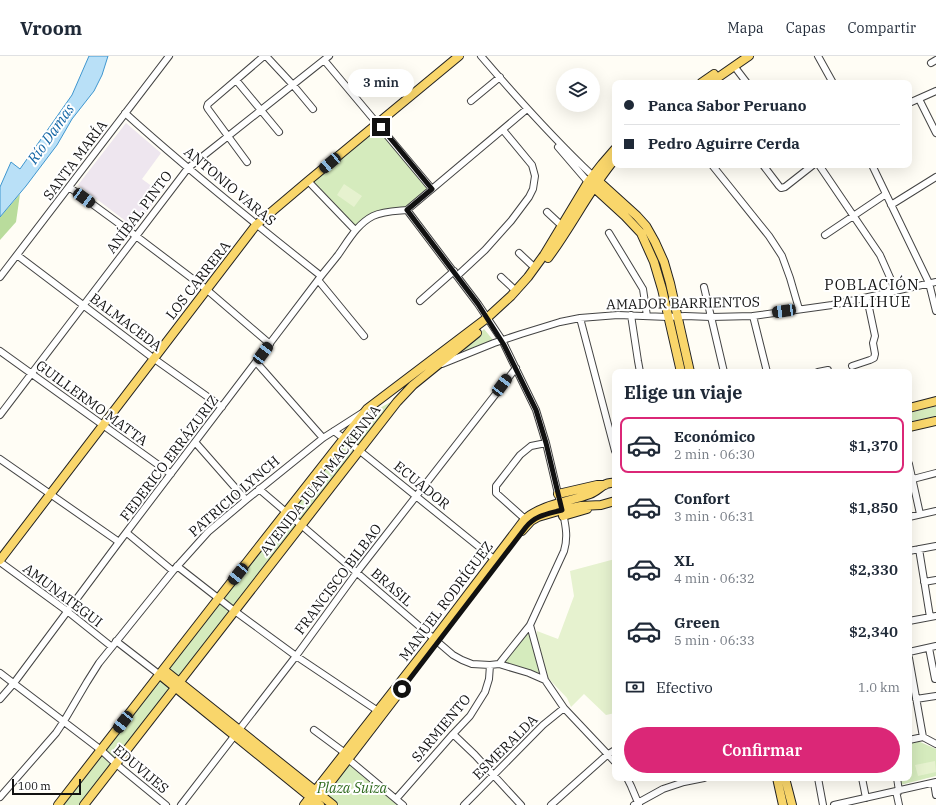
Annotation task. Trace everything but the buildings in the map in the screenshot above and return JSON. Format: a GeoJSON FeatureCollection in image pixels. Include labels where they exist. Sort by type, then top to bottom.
{"type":"FeatureCollection","features":[{"type":"Feature","properties":{"kind":"main road","name":"LOS CARRERA"},"geometry":{"type":"LineString","coordinates":[[0,561],[256,225],[308,180],[459,56]]}},
{"type":"Feature","properties":{"kind":"main road"},"geometry":{"type":"LineString","coordinates":[[705,80],[739,56]]}},
{"type":"Feature","properties":{"kind":"main road"},"geometry":{"type":"LineString","coordinates":[[714,80],[749,56]]}},
{"type":"Feature","properties":{"kind":"main road"},"geometry":{"type":"LineString","coordinates":[[490,320],[535,268],[612,153]]}},
{"type":"Feature","properties":{"kind":"main road"},"geometry":{"type":"LineString","coordinates":[[490,320],[517,296],[547,260],[557,246],[593,181],[612,162]]}},
{"type":"Feature","properties":{"kind":"main road"},"geometry":{"type":"LineString","coordinates":[[593,181],[626,206],[641,221],[649,250],[673,317],[689,369]]}},
{"type":"Feature","properties":{"kind":"main road"},"geometry":{"type":"LineString","coordinates":[[593,181],[631,222],[645,232],[660,252],[672,288],[673,317],[681,369]]}},
{"type":"Feature","properties":{"kind":"main road"},"geometry":{"type":"LineString","coordinates":[[618,209],[621,206],[626,206]]}},
{"type":"Feature","properties":{"kind":"main road"},"geometry":{"type":"LineString","coordinates":[[657,272],[659,268],[666,268]]}},
{"type":"Feature","properties":{"kind":"main road","name":"AVENIDA JUAN MACKENNA"},"geometry":{"type":"LineString","coordinates":[[84,805],[397,402],[413,385],[490,320]]}},
{"type":"Feature","properties":{"kind":"main road","name":"PATRICIO LYNCH"},"geometry":{"type":"LineString","coordinates":[[367,410],[490,320]]}},
{"type":"Feature","properties":{"kind":"main road"},"geometry":{"type":"LineString","coordinates":[[912,407],[936,401]]}},
{"type":"Feature","properties":{"kind":"main road","name":"AVENIDA JUAN MACKENNA"},"geometry":{"type":"LineString","coordinates":[[58,805],[162,673],[218,598],[367,410]]}},
{"type":"Feature","properties":{"kind":"main road"},"geometry":{"type":"LineString","coordinates":[[912,425],[936,421]]}},
{"type":"Feature","properties":{"kind":"main road"},"geometry":{"type":"LineString","coordinates":[[558,494],[612,483]]}},
{"type":"Feature","properties":{"kind":"main road"},"geometry":{"type":"LineString","coordinates":[[562,510],[605,484]]}},
{"type":"Feature","properties":{"kind":"main road"},"geometry":{"type":"LineString","coordinates":[[562,510],[601,505],[612,502]]}},
{"type":"Feature","properties":{"kind":"main road","name":"MANUEL RODRÍGUEZ"},"geometry":{"type":"LineString","coordinates":[[304,805],[316,799],[378,711],[436,640],[494,559],[525,519],[534,512],[562,510]]}},
{"type":"Feature","properties":{"kind":"main road","name":"MANUEL RODRÍGUEZ"},"geometry":{"type":"LineString","coordinates":[[346,756],[528,524],[538,516],[562,510]]}},
{"type":"Feature","properties":{"kind":"main road"},"geometry":{"type":"LineString","coordinates":[[162,673],[316,799],[333,805]]}},
{"type":"Feature","properties":{"kind":"main road"},"geometry":{"type":"LineString","coordinates":[[778,781],[783,805]]}},
{"type":"Feature","properties":{"kind":"main road"},"geometry":{"type":"LineString","coordinates":[[786,781],[792,805]]}},
{"type":"Feature","properties":{"kind":"street","name":"SANTA MARÍA"},"geometry":{"type":"LineString","coordinates":[[0,277],[169,56]]}},
{"type":"Feature","properties":{"kind":"street"},"geometry":{"type":"LineString","coordinates":[[247,162],[207,107],[208,104],[265,56],[293,85],[313,109]]}},
{"type":"Feature","properties":{"kind":"street"},"geometry":{"type":"LineString","coordinates":[[482,56],[527,109],[569,153],[593,181]]}},
{"type":"Feature","properties":{"kind":"street"},"geometry":{"type":"LineString","coordinates":[[818,56],[831,80]]}},
{"type":"Feature","properties":{"kind":"street"},"geometry":{"type":"LineString","coordinates":[[326,58],[377,123],[432,189]]}},
{"type":"Feature","properties":{"kind":"street","name":"ANÍBAL PINTO"},"geometry":{"type":"LineString","coordinates":[[0,414],[188,168],[326,58]]}},
{"type":"Feature","properties":{"kind":"street"},"geometry":{"type":"LineString","coordinates":[[734,66],[745,80]]}},
{"type":"Feature","properties":{"kind":"street"},"geometry":{"type":"LineString","coordinates":[[471,101],[500,77]]}},
{"type":"Feature","properties":{"kind":"street"},"geometry":{"type":"LineString","coordinates":[[236,80],[279,132]]}},
{"type":"Feature","properties":{"kind":"street"},"geometry":{"type":"LineString","coordinates":[[912,102],[936,91]]}},
{"type":"Feature","properties":{"kind":"street"},"geometry":{"type":"LineString","coordinates":[[918,99],[936,134]]}},
{"type":"Feature","properties":{"kind":"street"},"geometry":{"type":"LineString","coordinates":[[499,664],[530,625],[564,552],[567,542],[562,510],[546,443],[536,410],[500,333],[407,210],[527,109]]}},
{"type":"Feature","properties":{"kind":"street","name":"ANTONIO VARAS"},"geometry":{"type":"LineString","coordinates":[[125,113],[188,168],[320,278],[364,336]]}},
{"type":"Feature","properties":{"kind":"street"},"geometry":{"type":"LineString","coordinates":[[420,301],[485,250],[511,221],[529,197],[533,189],[535,176],[532,165],[503,130]]}},
{"type":"Feature","properties":{"kind":"street"},"geometry":{"type":"LineString","coordinates":[[714,168],[770,236],[782,256],[799,309]]}},
{"type":"Feature","properties":{"kind":"street"},"geometry":{"type":"LineString","coordinates":[[765,168],[781,188],[785,187],[809,168]]}},
{"type":"Feature","properties":{"kind":"street"},"geometry":{"type":"LineString","coordinates":[[821,168],[880,255],[896,291]]}},
{"type":"Feature","properties":{"kind":"street"},"geometry":{"type":"LineString","coordinates":[[873,168],[929,283],[936,311]]}},
{"type":"Feature","properties":{"kind":"street"},"geometry":{"type":"LineString","coordinates":[[892,205],[936,177]]}},
{"type":"Feature","properties":{"kind":"street"},"geometry":{"type":"LineString","coordinates":[[308,180],[356,230]]}},
{"type":"Feature","properties":{"kind":"street"},"geometry":{"type":"LineString","coordinates":[[69,187],[206,289],[270,344]]}},
{"type":"Feature","properties":{"kind":"street"},"geometry":{"type":"LineString","coordinates":[[825,235],[886,194]]}},
{"type":"Feature","properties":{"kind":"street","name":"FEDERICO ERRÁZURIZ"},"geometry":{"type":"LineString","coordinates":[[0,699],[14,683],[356,230],[373,216],[386,212],[407,210]]}},
{"type":"Feature","properties":{"kind":"street"},"geometry":{"type":"LineString","coordinates":[[547,212],[562,226]]}},
{"type":"Feature","properties":{"kind":"street"},"geometry":{"type":"LineString","coordinates":[[609,233],[643,289],[647,316]]}},
{"type":"Feature","properties":{"kind":"street"},"geometry":{"type":"LineString","coordinates":[[519,253],[535,268]]}},
{"type":"Feature","properties":{"kind":"street","name":"BALMACEDA"},"geometry":{"type":"LineString","coordinates":[[17,255],[222,407]]}},
{"type":"Feature","properties":{"kind":"street"},"geometry":{"type":"LineString","coordinates":[[501,277],[516,291]]}},
{"type":"Feature","properties":{"kind":"street","name":"AMADOR BARRIENTOS"},"geometry":{"type":"LineString","coordinates":[[502,340],[550,325],[580,318],[605,315],[673,317],[753,316],[832,305],[936,282]]}},
{"type":"Feature","properties":{"kind":"street"},"geometry":{"type":"LineString","coordinates":[[704,287],[723,369]]}},
{"type":"Feature","properties":{"kind":"street"},"geometry":{"type":"LineString","coordinates":[[852,366],[874,358],[875,354],[873,343],[875,336],[867,298]]}},
{"type":"Feature","properties":{"kind":"street"},"geometry":{"type":"LineString","coordinates":[[631,315],[639,369]]}},
{"type":"Feature","properties":{"kind":"street"},"geometry":{"type":"LineString","coordinates":[[753,316],[766,369]]}},
{"type":"Feature","properties":{"kind":"street"},"geometry":{"type":"LineString","coordinates":[[580,318],[612,440]]}},
{"type":"Feature","properties":{"kind":"street","name":"AVENIDA JUAN MACKENNA"},"geometry":{"type":"LineString","coordinates":[[435,367],[502,340]]}},
{"type":"Feature","properties":{"kind":"street","name":"GUILLERMO MATTA"},"geometry":{"type":"LineString","coordinates":[[0,351],[171,474]]}},
{"type":"Feature","properties":{"kind":"street"},"geometry":{"type":"LineString","coordinates":[[256,362],[323,438]]}},
{"type":"Feature","properties":{"kind":"street","name":"FRANCISCO BILBAO"},"geometry":{"type":"LineString","coordinates":[[181,805],[296,656],[357,572],[516,368]]}},
{"type":"Feature","properties":{"kind":"street","name":"PATRICIO LYNCH"},"geometry":{"type":"LineString","coordinates":[[0,797],[49,742],[64,721],[87,682],[114,644],[175,568],[208,532],[323,438],[367,410]]}},
{"type":"Feature","properties":{"kind":"street","name":"ECUADOR"},"geometry":{"type":"LineString","coordinates":[[334,431],[494,559]]}},
{"type":"Feature","properties":{"kind":"street"},"geometry":{"type":"LineString","coordinates":[[196,442],[246,500]]}},
{"type":"Feature","properties":{"kind":"street"},"geometry":{"type":"LineString","coordinates":[[525,519],[496,493],[496,486],[520,456],[531,446],[546,443]]}},
{"type":"Feature","properties":{"kind":"street"},"geometry":{"type":"LineString","coordinates":[[0,459],[119,542]]}},
{"type":"Feature","properties":{"kind":"street"},"geometry":{"type":"LineString","coordinates":[[913,479],[936,473]]}},
{"type":"Feature","properties":{"kind":"street"},"geometry":{"type":"LineString","coordinates":[[912,475],[920,514]]}},
{"type":"Feature","properties":{"kind":"street","name":"BRASIL"},"geometry":{"type":"LineString","coordinates":[[259,489],[453,655],[472,664],[499,664],[529,673],[545,680]]}},
{"type":"Feature","properties":{"kind":"street"},"geometry":{"type":"LineString","coordinates":[[912,516],[936,510]]}},
{"type":"Feature","properties":{"kind":"street"},"geometry":{"type":"LineString","coordinates":[[127,533],[296,656],[378,711]]}},
{"type":"Feature","properties":{"kind":"street"},"geometry":{"type":"LineString","coordinates":[[912,550],[936,546]]}},
{"type":"Feature","properties":{"kind":"street"},"geometry":{"type":"LineString","coordinates":[[912,620],[933,617],[924,582],[919,549]]}},
{"type":"Feature","properties":{"kind":"street","name":"AMUNATEGUI"},"geometry":{"type":"LineString","coordinates":[[0,561],[67,612],[114,644],[162,673]]}},
{"type":"Feature","properties":{"kind":"street"},"geometry":{"type":"LineString","coordinates":[[924,582],[936,580]]}},
{"type":"Feature","properties":{"kind":"street"},"geometry":{"type":"LineString","coordinates":[[530,625],[535,648],[545,680],[564,708],[612,759]]}},
{"type":"Feature","properties":{"kind":"street"},"geometry":{"type":"LineString","coordinates":[[912,651],[936,646]]}},
{"type":"Feature","properties":{"kind":"street"},"geometry":{"type":"LineString","coordinates":[[929,648],[935,679]]}},
{"type":"Feature","properties":{"kind":"street","name":"SARMIENTO"},"geometry":{"type":"LineString","coordinates":[[396,799],[452,734],[470,716],[485,692],[489,679],[490,665]]}},
{"type":"Feature","properties":{"kind":"street","name":"EDUVIJES"},"geometry":{"type":"LineString","coordinates":[[0,673],[101,750],[166,805]]}},
{"type":"Feature","properties":{"kind":"street"},"geometry":{"type":"LineString","coordinates":[[912,678],[923,737]]}},
{"type":"Feature","properties":{"kind":"street"},"geometry":{"type":"LineString","coordinates":[[916,699],[936,696]]}},
{"type":"Feature","properties":{"kind":"street","name":"ESMERALDA"},"geometry":{"type":"LineString","coordinates":[[464,805],[543,725],[564,708]]}},
{"type":"Feature","properties":{"kind":"street"},"geometry":{"type":"LineString","coordinates":[[314,730],[404,805]]}},
{"type":"Feature","properties":{"kind":"street"},"geometry":{"type":"LineString","coordinates":[[452,734],[475,755],[521,805]]}},
{"type":"Feature","properties":{"kind":"street"},"geometry":{"type":"LineString","coordinates":[[912,739],[923,737],[936,744]]}},
{"type":"Feature","properties":{"kind":"street"},"geometry":{"type":"LineString","coordinates":[[551,805],[612,752]]}},
{"type":"Feature","properties":{"kind":"street"},"geometry":{"type":"LineString","coordinates":[[628,781],[637,804],[663,789],[689,781]]}},
{"type":"Feature","properties":{"kind":"street"},"geometry":{"type":"LineString","coordinates":[[819,781],[823,805]]}},
{"type":"Feature","properties":{"kind":"street"},"geometry":{"type":"LineString","coordinates":[[863,781],[866,798]]}},
{"type":"Feature","properties":{"kind":"street"},"geometry":{"type":"LineString","coordinates":[[896,781],[899,805]]}},
{"type":"Feature","properties":{"kind":"street"},"geometry":{"type":"LineString","coordinates":[[834,805],[935,783],[936,795]]}},
{"type":"Feature","properties":{"kind":"shaded area"},"geometry":{"type":"Polygon","coordinates":[[[126,123],[161,153],[142,179],[161,193],[135,228],[78,185],[126,123]]]}},
{"type":"Feature","properties":{"kind":"green space"},"geometry":{"type":"Polygon","coordinates":[[[378,127],[429,190],[407,208],[385,210],[356,227],[313,182],[378,127]]]}},
{"type":"Feature","properties":{"kind":"green space"},"geometry":{"type":"Polygon","coordinates":[[[344,184],[362,196],[354,207],[337,195],[344,184]]]}},
{"type":"Feature","properties":{"kind":"green space"},"geometry":{"type":"Polygon","coordinates":[[[20,194],[16,222],[0,240],[0,217],[20,194]]]}},
{"type":"Feature","properties":{"kind":"green space"},"geometry":{"type":"Polygon","coordinates":[[[484,329],[493,340],[468,352],[463,350],[484,329]]]}},
{"type":"Feature","properties":{"kind":"green space"},"geometry":{"type":"Polygon","coordinates":[[[396,399],[81,805],[60,805],[362,418],[396,399]]]}},
{"type":"Feature","properties":{"kind":"green space"},"geometry":{"type":"Polygon","coordinates":[[[936,406],[936,416],[912,421],[912,412],[936,406]]]}},
{"type":"Feature","properties":{"kind":"green space"},"geometry":{"type":"Polygon","coordinates":[[[612,560],[612,714],[606,715],[584,694],[571,707],[567,698],[549,679],[536,638],[537,631],[558,639],[574,596],[570,571],[612,560]]]}},
{"type":"Feature","properties":{"kind":"green space"},"geometry":{"type":"Polygon","coordinates":[[[529,631],[539,673],[505,662],[529,631]]]}},
{"type":"Feature","properties":{"kind":"green space"},"geometry":{"type":"Polygon","coordinates":[[[918,741],[936,749],[936,776],[900,785],[899,781],[912,781],[912,743],[918,741]]]}},
{"type":"Feature","properties":{"kind":"green space"},"geometry":{"type":"Polygon","coordinates":[[[935,761],[936,772],[918,776],[915,765],[935,761]]]}},
{"type":"Feature","properties":{"kind":"green space","name":"Plaza Suiza"},"geometry":{"type":"Polygon","coordinates":[[[349,764],[398,805],[339,805],[326,794],[349,764]]]}},
{"type":"Feature","properties":{"kind":"water","name":"Río Damas"},"geometry":{"type":"Polygon","coordinates":[[[89,56],[108,56],[102,75],[94,91],[72,119],[57,145],[0,217],[0,187],[11,162],[20,169],[72,95],[89,56]]]}},
{"type":"Feature","properties":{"kind":"district","name":"POBLACIÓN PAILIHUE"},"geometry":{"type":"Point","coordinates":[872,294]}},
{"type":"Feature","properties":{"kind":"route"},"geometry":{"type":"LineString","coordinates":[[381,127],[432,189],[407,210],[478,304],[502,340],[536,410],[546,443],[562,510],[538,516],[526,527],[402,689]]}}]}
